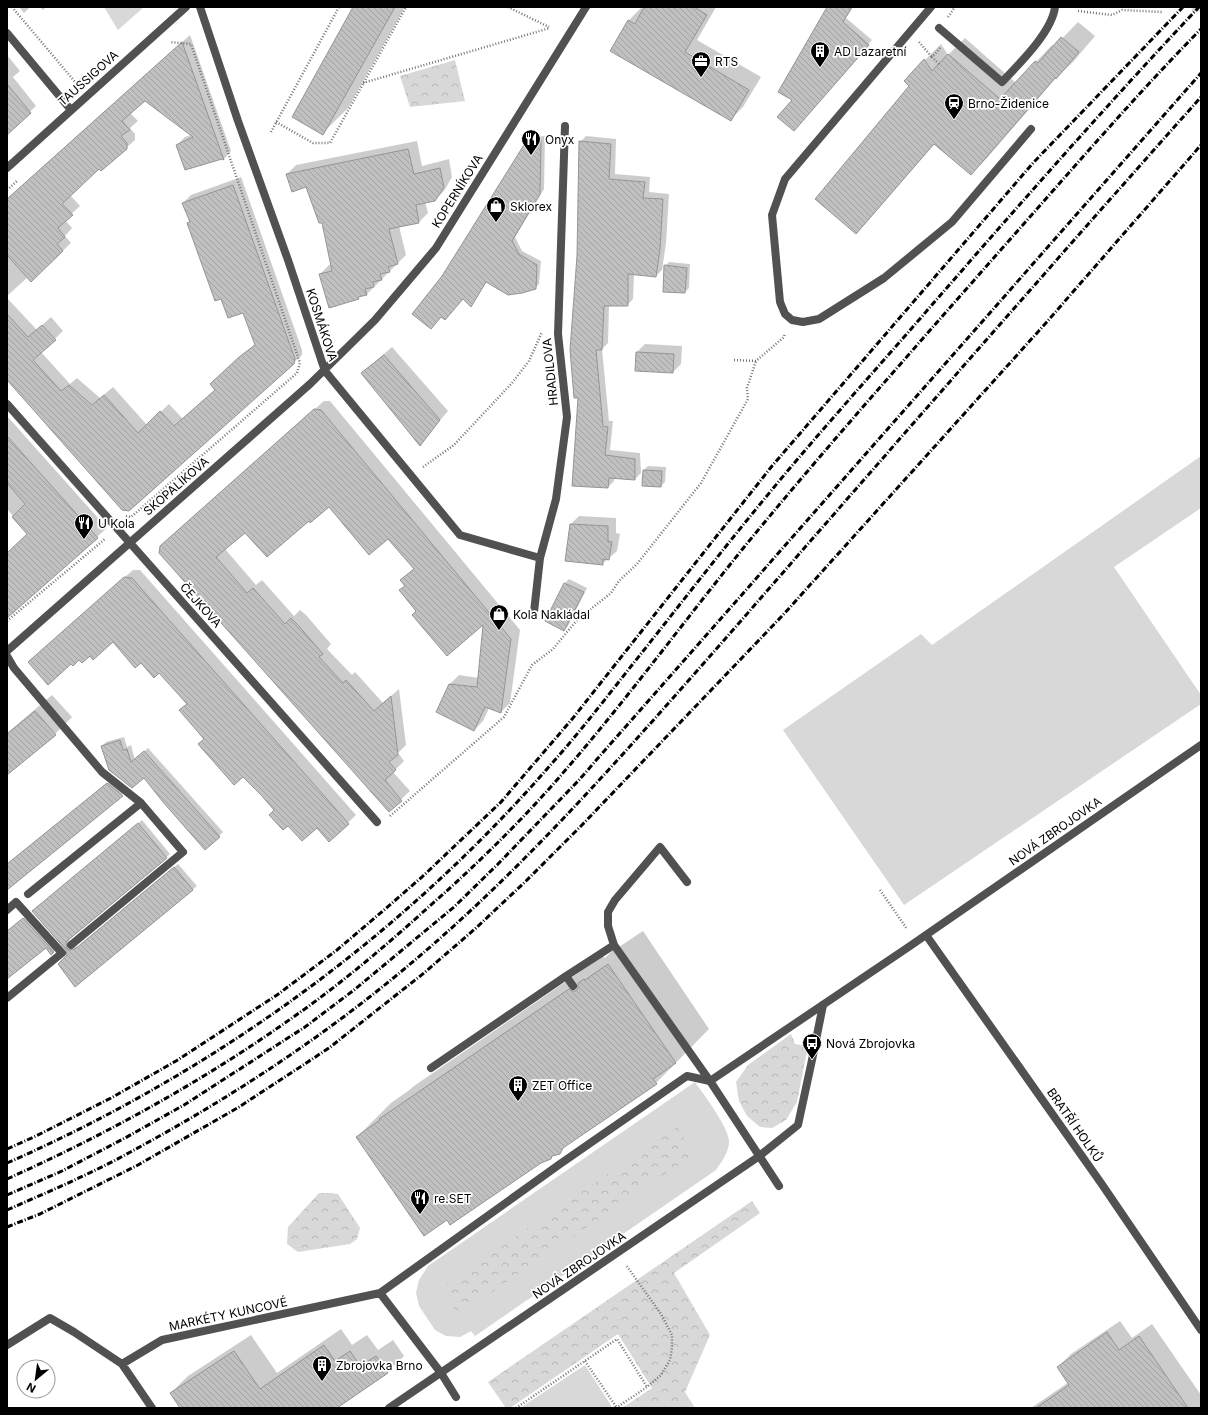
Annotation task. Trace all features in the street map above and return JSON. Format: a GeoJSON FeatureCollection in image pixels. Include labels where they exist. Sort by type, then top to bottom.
{"type":"FeatureCollection","features":[{"type":"Feature","properties":{"kind":"street","name":"TAUSSIGOVA"},"geometry":{"type":"LineString","coordinates":[[7,168],[186,7]]}},
{"type":"Feature","properties":{"kind":"street","name":"KOSMÁKOVA"},"geometry":{"type":"LineString","coordinates":[[200,7],[325,371],[460,535],[540,558]]}},
{"type":"Feature","properties":{"kind":"street","name":"KOPERNÍKOVA"},"geometry":{"type":"LineString","coordinates":[[325,371],[375,320],[436,248],[586,7]]}},
{"type":"Feature","properties":{"kind":"street"},"geometry":{"type":"LineString","coordinates":[[931,7],[785,179],[772,215],[780,302],[785,314],[792,320],[803,322],[819,319],[884,278],[952,222],[1031,129]]}},
{"type":"Feature","properties":{"kind":"street"},"geometry":{"type":"LineString","coordinates":[[939,28],[1002,82],[1038,43],[1055,13],[1055,7]]}},
{"type":"Feature","properties":{"kind":"street"},"geometry":{"type":"LineString","coordinates":[[7,33],[71,110]]}},
{"type":"Feature","properties":{"kind":"street","name":"HRADILOVA"},"geometry":{"type":"LineString","coordinates":[[534,612],[540,558],[556,499],[567,417],[558,334],[564,126]]}},
{"type":"Feature","properties":{"kind":"street","name":"SKOPALÍKOVA"},"geometry":{"type":"LineString","coordinates":[[7,651],[325,371]]}},
{"type":"Feature","properties":{"kind":"street","name":"ČEJKOVA"},"geometry":{"type":"LineString","coordinates":[[7,404],[377,822]]}},
{"type":"Feature","properties":{"kind":"street"},"geometry":{"type":"LineString","coordinates":[[7,656],[14,668],[102,772],[141,803],[183,852],[71,945]]}},
{"type":"Feature","properties":{"kind":"street","name":"NOVÁ ZBROJOVKA"},"geometry":{"type":"LineString","coordinates":[[710,1082],[1201,745]]}},
{"type":"Feature","properties":{"kind":"street"},"geometry":{"type":"LineString","coordinates":[[28,894],[141,803]]}},
{"type":"Feature","properties":{"kind":"street"},"geometry":{"type":"LineString","coordinates":[[687,882],[660,847],[615,900],[608,912],[608,926],[614,945],[710,1082],[758,1157],[779,1186]]}},
{"type":"Feature","properties":{"kind":"street"},"geometry":{"type":"LineString","coordinates":[[7,910],[16,902],[62,953],[7,998]]}},
{"type":"Feature","properties":{"kind":"street","name":"BRATŘÍ HOLKŮ"},"geometry":{"type":"LineString","coordinates":[[926,935],[1097,1177],[1201,1330]]}},
{"type":"Feature","properties":{"kind":"street"},"geometry":{"type":"LineString","coordinates":[[431,1068],[614,945]]}},
{"type":"Feature","properties":{"kind":"street"},"geometry":{"type":"LineString","coordinates":[[566,976],[573,986]]}},
{"type":"Feature","properties":{"kind":"street","name":"NOVÁ ZBROJOVKA"},"geometry":{"type":"LineString","coordinates":[[389,1408],[758,1157],[798,1125],[823,1005]]}},
{"type":"Feature","properties":{"kind":"street"},"geometry":{"type":"LineString","coordinates":[[456,1397],[440,1373],[380,1293],[560,1164],[687,1076],[710,1082]]}},
{"type":"Feature","properties":{"kind":"street","name":"MARKÉTY KUNCOVÉ"},"geometry":{"type":"LineString","coordinates":[[122,1364],[162,1340],[380,1293]]}},
{"type":"Feature","properties":{"kind":"street"},"geometry":{"type":"LineString","coordinates":[[7,1345],[50,1318],[122,1364],[152,1408]]}},
{"type":"Feature","properties":{"kind":"path"},"geometry":{"type":"LineString","coordinates":[[12,7],[76,83],[88,73]]}},
{"type":"Feature","properties":{"kind":"path"},"geometry":{"type":"LineString","coordinates":[[271,132],[339,7]]}},
{"type":"Feature","properties":{"kind":"path"},"geometry":{"type":"LineString","coordinates":[[276,122],[313,143],[330,142],[406,7]]}},
{"type":"Feature","properties":{"kind":"path"},"geometry":{"type":"LineString","coordinates":[[363,84],[550,28],[508,7]]}},
{"type":"Feature","properties":{"kind":"path"},"geometry":{"type":"LineString","coordinates":[[1078,11],[1112,15],[1122,10],[1162,12]]}},
{"type":"Feature","properties":{"kind":"path"},"geometry":{"type":"LineString","coordinates":[[910,31],[938,64]]}},
{"type":"Feature","properties":{"kind":"path"},"geometry":{"type":"LineString","coordinates":[[932,58],[949,38]]}},
{"type":"Feature","properties":{"kind":"path"},"geometry":{"type":"LineString","coordinates":[[121,516],[131,517],[296,373],[300,363],[191,44],[171,41],[165,47]]}},
{"type":"Feature","properties":{"kind":"path"},"geometry":{"type":"LineString","coordinates":[[7,190],[19,179]]}},
{"type":"Feature","properties":{"kind":"path"},"geometry":{"type":"LineString","coordinates":[[377,822],[389,817],[504,717],[532,666],[553,649],[577,620],[611,593],[619,582],[637,564],[701,483],[748,399],[747,388],[756,361],[784,337],[792,320]]}},
{"type":"Feature","properties":{"kind":"path"},"geometry":{"type":"LineString","coordinates":[[412,476],[454,445],[512,383],[529,361],[542,332]]}},
{"type":"Feature","properties":{"kind":"path"},"geometry":{"type":"LineString","coordinates":[[734,360],[756,361]]}},
{"type":"Feature","properties":{"kind":"path"},"geometry":{"type":"LineString","coordinates":[[7,621],[105,539]]}},
{"type":"Feature","properties":{"kind":"path"},"geometry":{"type":"LineString","coordinates":[[880,890],[907,929]]}},
{"type":"Feature","properties":{"kind":"path"},"geometry":{"type":"LineString","coordinates":[[585,1361],[617,1408],[647,1387],[661,1375],[670,1360],[672,1335],[661,1314],[618,1253]]}},
{"type":"Feature","properties":{"kind":"path"},"geometry":{"type":"LineString","coordinates":[[516,1408],[617,1339],[647,1387]]}},
{"type":"Feature","properties":{"kind":"green space"},"geometry":{"type":"Polygon","coordinates":[[[104,7],[144,7],[118,30],[104,7]]]}},
{"type":"Feature","properties":{"kind":"green space"},"geometry":{"type":"Polygon","coordinates":[[[455,60],[465,101],[410,107],[400,76],[455,60]]]}},
{"type":"Feature","properties":{"kind":"green space"},"geometry":{"type":"Polygon","coordinates":[[[1201,456],[1201,508],[1114,567],[1201,695],[1201,704],[904,905],[783,730],[921,634],[932,645],[1201,456]]]}},
{"type":"Feature","properties":{"kind":"green space"},"geometry":{"type":"Polygon","coordinates":[[[791,1034],[795,1044],[808,1046],[797,1102],[786,1120],[772,1128],[760,1127],[747,1116],[739,1101],[736,1082],[748,1065],[791,1034]]]}},
{"type":"Feature","properties":{"kind":"green space"},"geometry":{"type":"Polygon","coordinates":[[[695,1082],[725,1127],[728,1135],[728,1149],[716,1170],[475,1336],[471,1331],[460,1337],[446,1336],[435,1330],[419,1306],[416,1293],[419,1280],[428,1266],[695,1082]]]}},
{"type":"Feature","properties":{"kind":"green space"},"geometry":{"type":"Polygon","coordinates":[[[677,1127],[695,1154],[458,1315],[440,1288],[677,1127]]]}},
{"type":"Feature","properties":{"kind":"green space"},"geometry":{"type":"Polygon","coordinates":[[[319,1193],[338,1194],[360,1228],[357,1239],[350,1244],[298,1252],[287,1244],[288,1227],[319,1193]]]}},
{"type":"Feature","properties":{"kind":"green space"},"geometry":{"type":"Polygon","coordinates":[[[752,1201],[760,1213],[674,1273],[710,1335],[685,1392],[695,1408],[622,1408],[652,1388],[618,1334],[510,1408],[506,1408],[488,1382],[752,1201]]]}},
{"type":"Feature","properties":{"kind":"green space"},"geometry":{"type":"Polygon","coordinates":[[[585,1365],[612,1407],[611,1408],[520,1408],[585,1365]]]}},
{"type":"Feature","properties":{"kind":"building"},"geometry":{"type":"Polygon","coordinates":[[[353,7],[395,7],[323,135],[292,117],[353,7]]]}},
{"type":"Feature","properties":{"kind":"building"},"geometry":{"type":"Polygon","coordinates":[[[644,7],[694,7],[707,15],[685,52],[749,90],[731,121],[610,51],[628,20],[635,24],[644,7]]]}},
{"type":"Feature","properties":{"kind":"building","name":"AD Lazaretní"},"geometry":{"type":"Polygon","coordinates":[[[827,7],[852,7],[843,22],[869,45],[794,131],[777,117],[792,100],[778,92],[827,7]]]}},
{"type":"Feature","properties":{"kind":"building"},"geometry":{"type":"Polygon","coordinates":[[[1061,37],[1079,52],[971,175],[934,144],[856,234],[815,199],[909,86],[904,81],[924,59],[932,71],[948,54],[1000,99],[1035,61],[1038,63],[1061,37]]]}},
{"type":"Feature","properties":{"kind":"building"},"geometry":{"type":"Polygon","coordinates":[[[182,42],[224,160],[222,159],[185,170],[176,145],[193,137],[145,101],[122,121],[130,130],[121,136],[127,143],[127,149],[101,171],[99,169],[62,204],[73,215],[58,228],[65,237],[57,244],[63,251],[31,282],[7,255],[7,199],[182,42]]]}},
{"type":"Feature","properties":{"kind":"building"},"geometry":{"type":"Polygon","coordinates":[[[7,84],[31,113],[7,135],[7,84]]]}},
{"type":"Feature","properties":{"kind":"building"},"geometry":{"type":"Polygon","coordinates":[[[527,140],[541,140],[540,194],[512,241],[519,254],[537,265],[536,289],[508,295],[486,282],[471,307],[463,299],[445,320],[441,317],[431,329],[412,314],[442,276],[527,140]]]}},
{"type":"Feature","properties":{"kind":"building"},"geometry":{"type":"Polygon","coordinates":[[[579,141],[611,144],[609,179],[645,182],[643,198],[663,199],[660,249],[656,277],[628,274],[628,306],[604,306],[602,350],[596,350],[603,426],[608,427],[605,455],[635,459],[635,480],[609,478],[608,488],[572,486],[578,398],[574,398],[570,350],[577,256],[579,141]]]}},
{"type":"Feature","properties":{"kind":"building"},"geometry":{"type":"Polygon","coordinates":[[[408,149],[414,174],[440,168],[444,187],[435,201],[416,205],[419,223],[389,229],[398,264],[388,267],[390,272],[380,274],[382,280],[373,282],[374,287],[365,289],[367,295],[329,308],[319,274],[332,271],[322,223],[319,223],[306,187],[292,192],[286,174],[408,149]]]}},
{"type":"Feature","properties":{"kind":"building"},"geometry":{"type":"Polygon","coordinates":[[[233,185],[295,359],[294,364],[129,511],[122,510],[7,380],[7,314],[28,337],[42,325],[56,340],[33,360],[61,391],[69,385],[92,405],[104,395],[138,433],[160,411],[174,426],[215,390],[210,384],[239,357],[255,345],[243,313],[228,318],[221,299],[215,301],[187,223],[190,222],[182,203],[233,185]]]}},
{"type":"Feature","properties":{"kind":"building"},"geometry":{"type":"Polygon","coordinates":[[[664,265],[687,268],[685,293],[663,292],[664,265]]]}},
{"type":"Feature","properties":{"kind":"building"},"geometry":{"type":"Polygon","coordinates":[[[636,352],[674,354],[673,373],[635,371],[636,352]]]}},
{"type":"Feature","properties":{"kind":"building"},"geometry":{"type":"Polygon","coordinates":[[[384,355],[440,420],[420,446],[361,373],[384,355]]]}},
{"type":"Feature","properties":{"kind":"building"},"geometry":{"type":"Polygon","coordinates":[[[314,409],[321,410],[511,639],[501,713],[485,707],[474,731],[436,712],[449,684],[477,687],[483,625],[447,656],[412,615],[416,611],[399,590],[405,586],[400,580],[414,569],[388,539],[369,555],[329,507],[310,523],[309,521],[267,557],[245,533],[216,557],[247,593],[253,588],[285,624],[291,618],[323,654],[319,657],[343,683],[346,680],[374,711],[391,696],[398,755],[389,762],[396,770],[385,780],[402,801],[389,812],[159,553],[160,546],[314,409]]]}},
{"type":"Feature","properties":{"kind":"building"},"geometry":{"type":"Polygon","coordinates":[[[7,436],[98,538],[7,618],[7,553],[27,534],[12,517],[25,504],[7,483],[7,436]]]}},
{"type":"Feature","properties":{"kind":"building"},"geometry":{"type":"Polygon","coordinates":[[[643,470],[662,471],[661,487],[642,486],[643,470]]]}},
{"type":"Feature","properties":{"kind":"building"},"geometry":{"type":"Polygon","coordinates":[[[570,524],[608,526],[608,541],[612,542],[609,560],[603,559],[603,565],[565,561],[570,524]]]}},
{"type":"Feature","properties":{"kind":"building"},"geometry":{"type":"Polygon","coordinates":[[[124,577],[132,578],[349,824],[329,842],[317,828],[302,841],[288,826],[283,830],[269,815],[274,810],[243,777],[234,785],[198,744],[204,739],[179,710],[187,704],[159,673],[154,678],[141,663],[135,668],[113,642],[93,660],[90,656],[82,663],[79,660],[73,666],[71,664],[48,685],[28,662],[124,577]]]}},
{"type":"Feature","properties":{"kind":"building"},"geometry":{"type":"Polygon","coordinates":[[[564,583],[584,592],[564,631],[545,621],[564,583]]]}},
{"type":"Feature","properties":{"kind":"building"},"geometry":{"type":"Polygon","coordinates":[[[35,711],[56,735],[7,775],[7,734],[35,711]]]}},
{"type":"Feature","properties":{"kind":"building"},"geometry":{"type":"Polygon","coordinates":[[[120,740],[123,750],[127,749],[131,762],[144,751],[220,837],[205,850],[144,778],[132,788],[109,770],[101,746],[120,740]]]}},
{"type":"Feature","properties":{"kind":"building"},"geometry":{"type":"Polygon","coordinates":[[[107,783],[123,796],[7,890],[7,864],[107,783]]]}},
{"type":"Feature","properties":{"kind":"building"},"geometry":{"type":"Polygon","coordinates":[[[138,823],[167,858],[67,941],[67,948],[69,950],[75,949],[174,867],[193,890],[75,987],[58,964],[67,955],[66,950],[32,911],[138,823]]]}},
{"type":"Feature","properties":{"kind":"building"},"geometry":{"type":"Polygon","coordinates":[[[23,918],[54,952],[51,955],[46,948],[7,979],[7,931],[23,918]]]}},
{"type":"Feature","properties":{"kind":"building","name":"ZET Office"},"geometry":{"type":"Polygon","coordinates":[[[608,964],[676,1063],[653,1079],[657,1084],[563,1148],[560,1154],[552,1156],[551,1159],[541,1163],[450,1225],[447,1220],[424,1236],[356,1137],[380,1120],[379,1119],[569,989],[571,991],[576,991],[578,988],[578,983],[584,979],[585,980],[608,964]]]}},
{"type":"Feature","properties":{"kind":"building"},"geometry":{"type":"Polygon","coordinates":[[[1107,1332],[1119,1350],[1139,1336],[1188,1408],[1036,1408],[1069,1385],[1057,1367],[1107,1332]]]}},
{"type":"Feature","properties":{"kind":"building","name":"Zbrojovka Brno"},"geometry":{"type":"Polygon","coordinates":[[[324,1345],[335,1361],[350,1351],[360,1366],[376,1356],[388,1373],[337,1408],[180,1408],[170,1393],[234,1351],[260,1389],[324,1345]]]}},
{"type":"Feature","properties":{"kind":"tunnel"},"geometry":{"type":"LineString","coordinates":[[1192,7],[1201,8]]}},
{"type":"Feature","properties":{"kind":"railway"},"geometry":{"type":"LineString","coordinates":[[7,1149],[111,1098],[176,1061],[277,995],[337,950],[384,910],[422,877],[501,802],[573,718],[772,466],[1033,163],[1183,7]]}},
{"type":"Feature","properties":{"kind":"railway"},"geometry":{"type":"LineString","coordinates":[[7,1163],[83,1127],[157,1087],[229,1043],[298,996],[365,944],[429,889],[490,831],[573,739],[730,541],[814,440],[1057,162],[1199,7]]}},
{"type":"Feature","properties":{"kind":"railway"},"geometry":{"type":"LineString","coordinates":[[7,1179],[118,1125],[189,1085],[258,1041],[309,1006],[359,967],[482,858],[538,801],[592,739],[719,578],[839,435],[1098,140],[1201,29]]}},
{"type":"Feature","properties":{"kind":"railway"},"geometry":{"type":"LineString","coordinates":[[7,1195],[62,1171],[184,1105],[305,1027],[354,990],[454,907],[579,780],[1201,73]]}},
{"type":"Feature","properties":{"kind":"railway"},"geometry":{"type":"LineString","coordinates":[[7,1210],[71,1182],[119,1158],[208,1108],[315,1038],[382,987],[449,931],[545,838],[636,740],[1201,97]]}},
{"type":"Feature","properties":{"kind":"railway"},"geometry":{"type":"LineString","coordinates":[[7,1227],[40,1214],[138,1165],[239,1107],[329,1048],[424,973],[476,928],[582,825],[783,615],[1045,324],[1201,145]]}},
{"type":"Feature","properties":{"kind":"place","name":"AD Lazaretní"},"geometry":{"type":"Point","coordinates":[820,68]}},
{"type":"Feature","properties":{"kind":"place","name":"RTS"},"geometry":{"type":"Point","coordinates":[701,78]}},
{"type":"Feature","properties":{"kind":"place","name":"Brno-Židenice"},"geometry":{"type":"Point","coordinates":[954,120]}},
{"type":"Feature","properties":{"kind":"place","name":"Onyx"},"geometry":{"type":"Point","coordinates":[531,156]}},
{"type":"Feature","properties":{"kind":"place","name":"Sklorex"},"geometry":{"type":"Point","coordinates":[496,223]}},
{"type":"Feature","properties":{"kind":"place","name":"U Kola"},"geometry":{"type":"Point","coordinates":[84,540]}},
{"type":"Feature","properties":{"kind":"place","name":"Kola Nakládal"},"geometry":{"type":"Point","coordinates":[499,631]}},
{"type":"Feature","properties":{"kind":"place","name":"Nová Zbrojovka"},"geometry":{"type":"Point","coordinates":[812,1060]}},
{"type":"Feature","properties":{"kind":"place","name":"ZET Office"},"geometry":{"type":"Point","coordinates":[518,1102]}},
{"type":"Feature","properties":{"kind":"place","name":"re.SET"},"geometry":{"type":"Point","coordinates":[420,1215]}},
{"type":"Feature","properties":{"kind":"place","name":"Zbrojovka Brno"},"geometry":{"type":"Point","coordinates":[322,1382]}}]}
